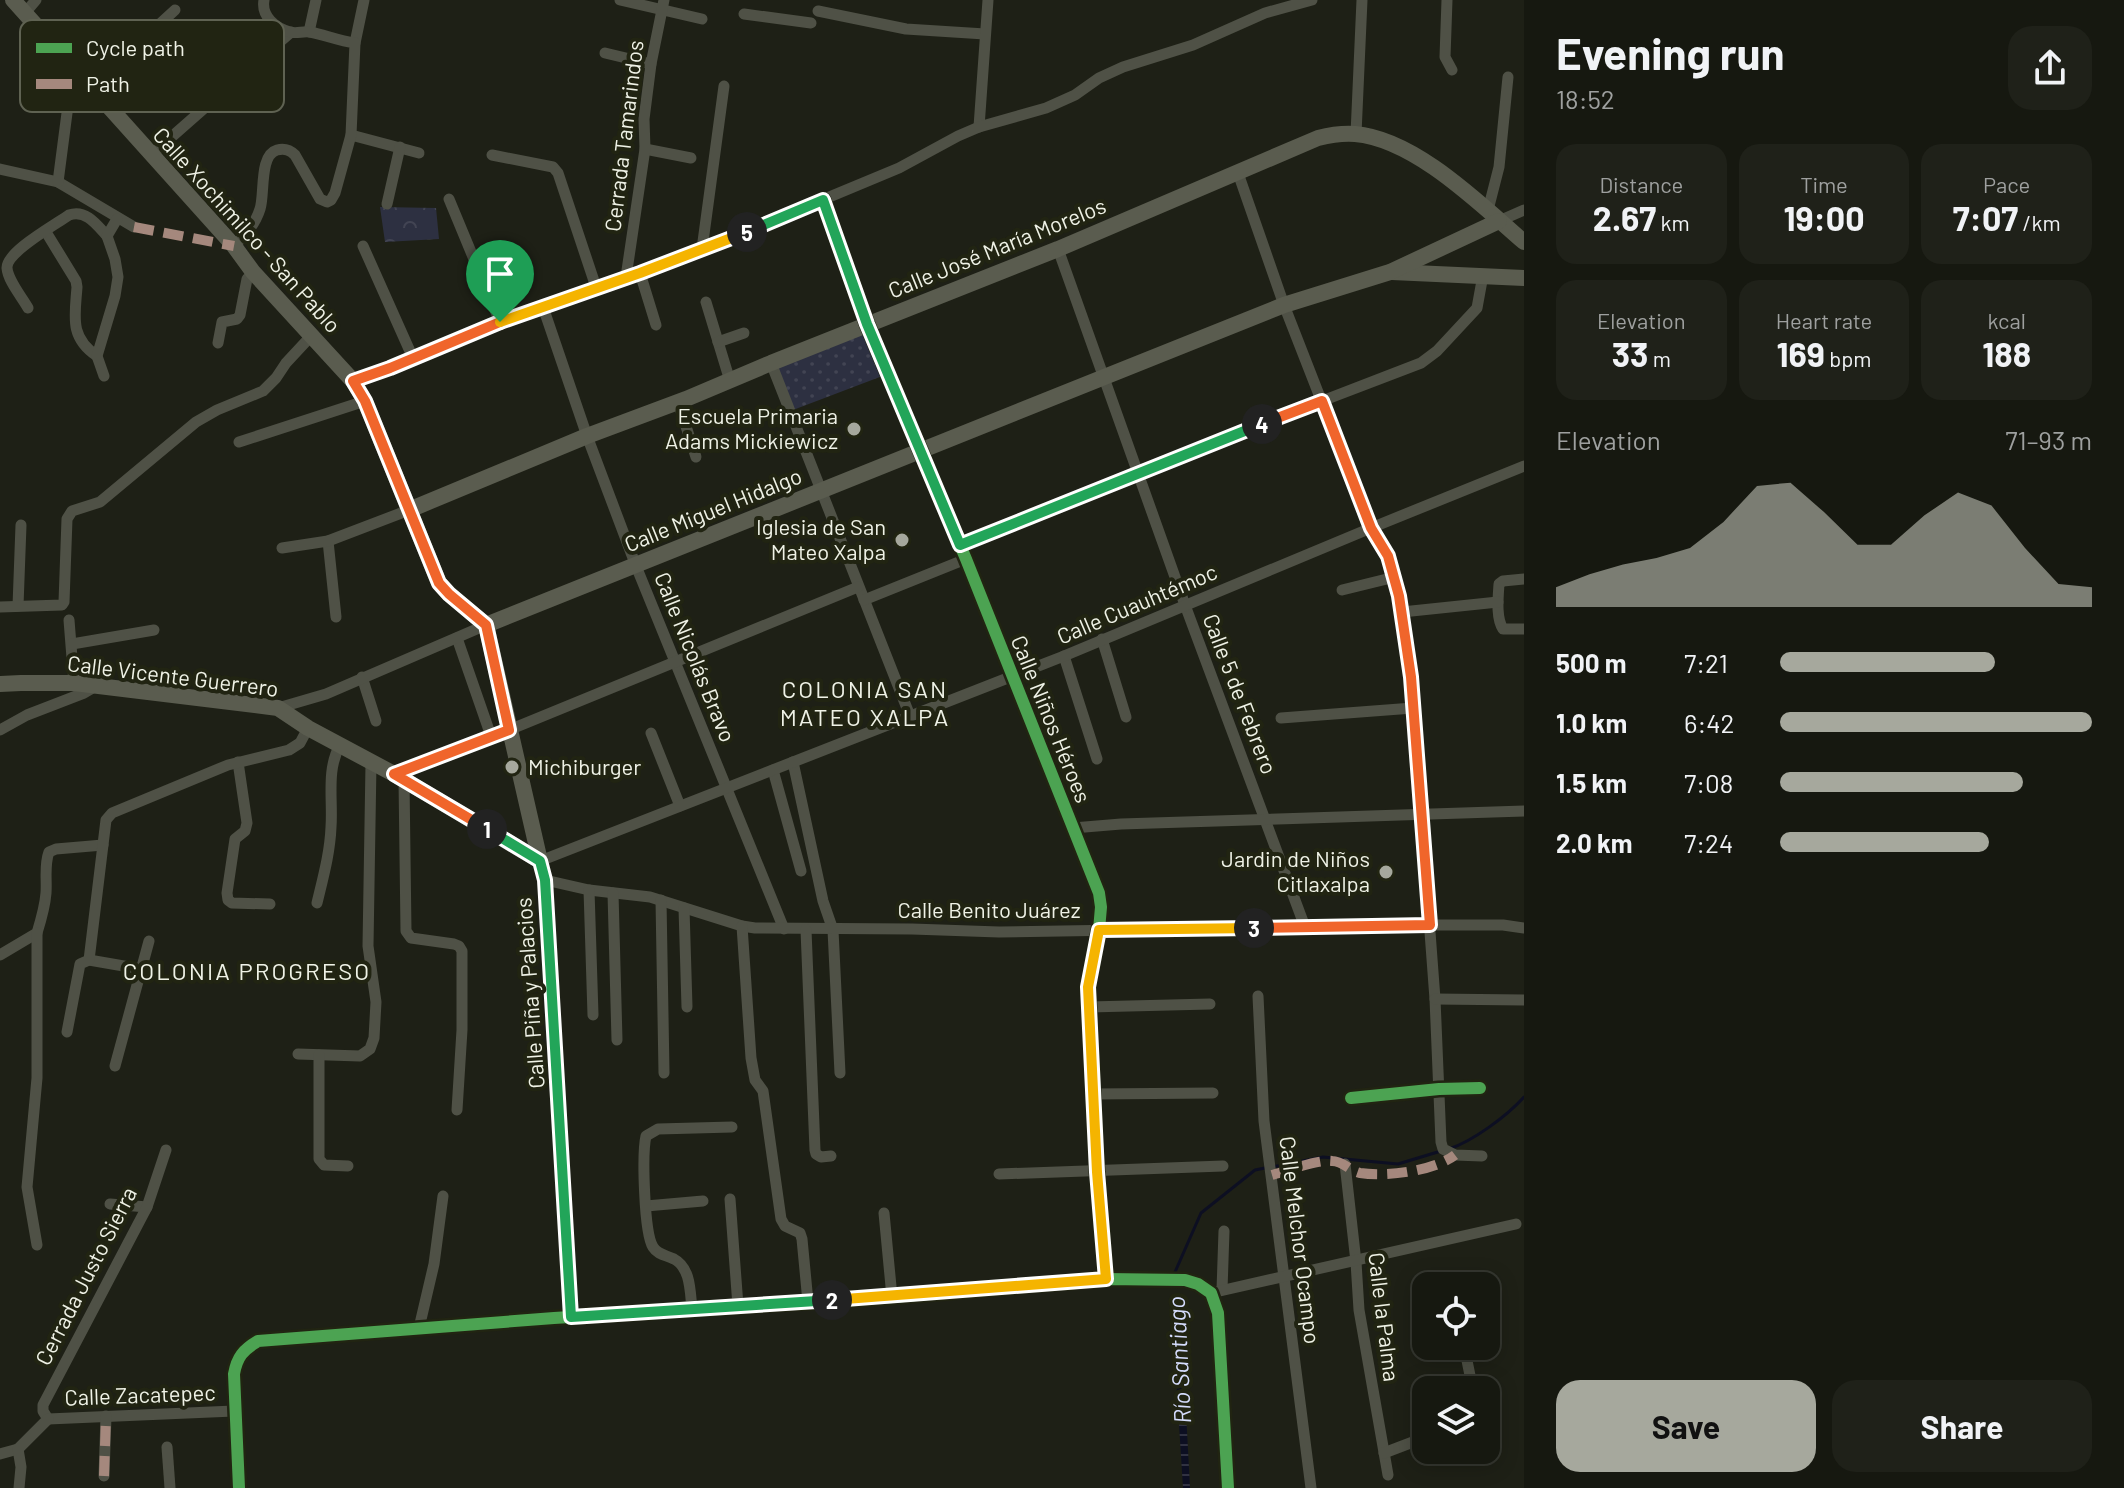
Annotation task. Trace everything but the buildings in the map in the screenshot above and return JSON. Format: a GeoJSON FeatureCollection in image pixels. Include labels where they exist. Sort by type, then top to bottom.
{"type":"FeatureCollection","features":[{"type":"Feature","properties":{"kind":"main road","name":"Calle Xochimilco - San Pablo"},"geometry":{"type":"LineString","coordinates":[[13,0],[30,7]]}},
{"type":"Feature","properties":{"kind":"main road","name":"Calle Xochimilco - San Pablo"},"geometry":{"type":"LineString","coordinates":[[113,112],[353,381],[365,401],[439,583],[486,625]]}},
{"type":"Feature","properties":{"kind":"main road","name":"Calle José María Morelos"},"geometry":{"type":"LineString","coordinates":[[409,510],[1058,249],[1318,138],[1356,134],[1375,138],[1420,159],[1455,183],[1524,242]]}},
{"type":"Feature","properties":{"kind":"main road","name":"Calle Miguel Hidalgo"},"geometry":{"type":"LineString","coordinates":[[486,625],[1284,305],[1390,272],[1494,216]]}},
{"type":"Feature","properties":{"kind":"main road","name":"Calle Miguel Hidalgo"},"geometry":{"type":"LineString","coordinates":[[1390,272],[1524,278]]}},
{"type":"Feature","properties":{"kind":"main road","name":"Calle Piña y Palacios"},"geometry":{"type":"LineString","coordinates":[[486,625],[540,861]]}},
{"type":"Feature","properties":{"kind":"main road","name":"Calle Vicente Guerrero"},"geometry":{"type":"LineString","coordinates":[[0,684],[74,683],[278,708],[540,861]]}},
{"type":"Feature","properties":{"kind":"street"},"geometry":{"type":"LineString","coordinates":[[264,0],[263,8],[269,20]]}},
{"type":"Feature","properties":{"kind":"street"},"geometry":{"type":"LineString","coordinates":[[309,32],[316,0]]}},
{"type":"Feature","properties":{"kind":"street"},"geometry":{"type":"LineString","coordinates":[[234,246],[256,221],[261,206],[264,169],[268,156],[274,151],[290,150],[295,155],[320,199],[327,202],[335,193],[351,135],[355,43],[364,0]]}},
{"type":"Feature","properties":{"kind":"street"},"geometry":{"type":"LineString","coordinates":[[620,0],[663,5],[702,19]]}},
{"type":"Feature","properties":{"kind":"street"},"geometry":{"type":"LineString","coordinates":[[979,127],[988,0]]}},
{"type":"Feature","properties":{"kind":"street"},"geometry":{"type":"LineString","coordinates":[[353,381],[823,200],[899,168],[979,127],[1046,108],[1123,67],[1193,45],[1265,13],[1312,0]]}},
{"type":"Feature","properties":{"kind":"street"},"geometry":{"type":"LineString","coordinates":[[1356,134],[1362,0]]}},
{"type":"Feature","properties":{"kind":"street"},"geometry":{"type":"LineString","coordinates":[[1447,0],[1445,57],[1452,70]]}},
{"type":"Feature","properties":{"kind":"street","name":"Cerrada Tamarindos"},"geometry":{"type":"LineString","coordinates":[[626,277],[645,149],[644,119],[651,64],[663,5]]}},
{"type":"Feature","properties":{"kind":"street"},"geometry":{"type":"LineString","coordinates":[[744,14],[810,28],[818,6],[906,29],[985,34]]}},
{"type":"Feature","properties":{"kind":"street"},"geometry":{"type":"LineString","coordinates":[[164,20],[175,10]]}},
{"type":"Feature","properties":{"kind":"street"},"geometry":{"type":"LineString","coordinates":[[284,28],[355,43]]}},
{"type":"Feature","properties":{"kind":"street"},"geometry":{"type":"LineString","coordinates":[[284,38],[291,32]]}},
{"type":"Feature","properties":{"kind":"street"},"geometry":{"type":"LineString","coordinates":[[605,53],[651,64]]}},
{"type":"Feature","properties":{"kind":"street"},"geometry":{"type":"LineString","coordinates":[[1508,77],[1494,216],[1524,210]]}},
{"type":"Feature","properties":{"kind":"street"},"geometry":{"type":"LineString","coordinates":[[702,249],[724,86]]}},
{"type":"Feature","properties":{"kind":"street"},"geometry":{"type":"LineString","coordinates":[[58,182],[67,112]]}},
{"type":"Feature","properties":{"kind":"street"},"geometry":{"type":"LineString","coordinates":[[151,155],[200,112]]}},
{"type":"Feature","properties":{"kind":"street"},"geometry":{"type":"LineString","coordinates":[[351,135],[419,153]]}},
{"type":"Feature","properties":{"kind":"street"},"geometry":{"type":"LineString","coordinates":[[387,204],[400,147]]}},
{"type":"Feature","properties":{"kind":"street"},"geometry":{"type":"LineString","coordinates":[[645,149],[691,158]]}},
{"type":"Feature","properties":{"kind":"street"},"geometry":{"type":"LineString","coordinates":[[492,155],[553,167],[558,173],[596,287]]}},
{"type":"Feature","properties":{"kind":"street"},"geometry":{"type":"LineString","coordinates":[[0,169],[58,182],[134,227]]}},
{"type":"Feature","properties":{"kind":"street"},"geometry":{"type":"LineString","coordinates":[[1238,173],[1284,305],[1371,528],[1388,556],[1395,577],[1413,708],[1422,815],[1441,1142],[1451,1153],[1482,1156]]}},
{"type":"Feature","properties":{"kind":"street"},"geometry":{"type":"LineString","coordinates":[[449,199],[500,322]]}},
{"type":"Feature","properties":{"kind":"street","name":"Calle Niños Héroes"},"geometry":{"type":"LineString","coordinates":[[823,200],[867,324],[966,559],[1099,893],[1099,930],[1088,987],[1106,1279]]}},
{"type":"Feature","properties":{"kind":"street"},"geometry":{"type":"LineString","coordinates":[[28,308],[8,274],[9,259],[69,215],[83,214],[107,236],[118,277],[97,356],[104,376]]}},
{"type":"Feature","properties":{"kind":"street"},"geometry":{"type":"LineString","coordinates":[[107,236],[117,219]]}},
{"type":"Feature","properties":{"kind":"street"},"geometry":{"type":"LineString","coordinates":[[46,232],[76,281],[74,329],[88,350],[97,356]]}},
{"type":"Feature","properties":{"kind":"street"},"geometry":{"type":"LineString","coordinates":[[363,246],[413,358]]}},
{"type":"Feature","properties":{"kind":"street","name":"Calle 5 de Febrero"},"geometry":{"type":"LineString","coordinates":[[1058,249],[1185,605],[1305,927]]}},
{"type":"Feature","properties":{"kind":"street"},"geometry":{"type":"LineString","coordinates":[[218,343],[222,322],[237,319],[240,315],[247,279],[253,272]]}},
{"type":"Feature","properties":{"kind":"street"},"geometry":{"type":"LineString","coordinates":[[640,273],[656,325]]}},
{"type":"Feature","properties":{"kind":"street"},"geometry":{"type":"LineString","coordinates":[[960,545],[1421,363],[1477,308],[1483,275]]}},
{"type":"Feature","properties":{"kind":"street"},"geometry":{"type":"LineString","coordinates":[[706,302],[730,381]]}},
{"type":"Feature","properties":{"kind":"street","name":"Calle Nicolás Bravo"},"geometry":{"type":"LineString","coordinates":[[543,307],[636,566],[784,929]]}},
{"type":"Feature","properties":{"kind":"street"},"geometry":{"type":"LineString","coordinates":[[718,342],[744,333]]}},
{"type":"Feature","properties":{"kind":"street"},"geometry":{"type":"LineString","coordinates":[[0,607],[62,605],[67,519],[72,511],[100,502],[196,422],[263,391],[312,335]]}},
{"type":"Feature","properties":{"kind":"street"},"geometry":{"type":"LineString","coordinates":[[771,363],[910,716]]}},
{"type":"Feature","properties":{"kind":"street"},"geometry":{"type":"LineString","coordinates":[[239,442],[365,401]]}},
{"type":"Feature","properties":{"kind":"street"},"geometry":{"type":"LineString","coordinates":[[678,402],[696,457]]}},
{"type":"Feature","properties":{"kind":"street","name":"Calle Cuauhtémoc"},"geometry":{"type":"LineString","coordinates":[[540,861],[1064,656],[1524,466]]}},
{"type":"Feature","properties":{"kind":"street"},"geometry":{"type":"LineString","coordinates":[[282,548],[328,541],[409,510]]}},
{"type":"Feature","properties":{"kind":"street"},"geometry":{"type":"LineString","coordinates":[[18,606],[21,525]]}},
{"type":"Feature","properties":{"kind":"street"},"geometry":{"type":"LineString","coordinates":[[328,541],[336,617]]}},
{"type":"Feature","properties":{"kind":"street"},"geometry":{"type":"LineString","coordinates":[[864,600],[966,559]]}},
{"type":"Feature","properties":{"kind":"street"},"geometry":{"type":"LineString","coordinates":[[1342,590],[1395,577]]}},
{"type":"Feature","properties":{"kind":"street"},"geometry":{"type":"LineString","coordinates":[[1524,579],[1499,584],[1498,602],[1500,626],[1503,629],[1524,629]]}},
{"type":"Feature","properties":{"kind":"street"},"geometry":{"type":"LineString","coordinates":[[457,1110],[462,1030],[462,951],[454,944],[411,938],[406,931],[399,777],[491,736],[858,587]]}},
{"type":"Feature","properties":{"kind":"street"},"geometry":{"type":"LineString","coordinates":[[1402,612],[1498,602]]}},
{"type":"Feature","properties":{"kind":"street"},"geometry":{"type":"LineString","coordinates":[[69,620],[74,683]]}},
{"type":"Feature","properties":{"kind":"street","name":"Calle Miguel Hidalgo"},"geometry":{"type":"LineString","coordinates":[[278,708],[326,694],[486,625]]}},
{"type":"Feature","properties":{"kind":"street"},"geometry":{"type":"LineString","coordinates":[[72,644],[154,630]]}},
{"type":"Feature","properties":{"kind":"street"},"geometry":{"type":"LineString","coordinates":[[457,638],[491,736]]}},
{"type":"Feature","properties":{"kind":"street"},"geometry":{"type":"LineString","coordinates":[[1102,639],[1126,717]]}},
{"type":"Feature","properties":{"kind":"street"},"geometry":{"type":"LineString","coordinates":[[1064,656],[1097,759]]}},
{"type":"Feature","properties":{"kind":"street"},"geometry":{"type":"LineString","coordinates":[[362,677],[376,721]]}},
{"type":"Feature","properties":{"kind":"street"},"geometry":{"type":"LineString","coordinates":[[0,730],[96,686]]}},
{"type":"Feature","properties":{"kind":"street"},"geometry":{"type":"LineString","coordinates":[[1281,718],[1413,708]]}},
{"type":"Feature","properties":{"kind":"street"},"geometry":{"type":"LineString","coordinates":[[89,960],[106,820],[112,813],[238,762],[289,750],[300,743],[308,728]]}},
{"type":"Feature","properties":{"kind":"street"},"geometry":{"type":"LineString","coordinates":[[651,733],[680,806]]}},
{"type":"Feature","properties":{"kind":"street"},"geometry":{"type":"LineString","coordinates":[[317,903],[328,857],[334,756],[340,745]]}},
{"type":"Feature","properties":{"kind":"street"},"geometry":{"type":"LineString","coordinates":[[238,762],[247,823],[245,831],[235,839],[232,847],[228,900],[232,903],[270,904]]}},
{"type":"Feature","properties":{"kind":"street"},"geometry":{"type":"LineString","coordinates":[[793,762],[823,901],[833,930],[840,1073]]}},
{"type":"Feature","properties":{"kind":"street"},"geometry":{"type":"LineString","coordinates":[[298,1054],[360,1056],[370,1049],[374,1038],[376,1002],[368,946],[371,763]]}},
{"type":"Feature","properties":{"kind":"street"},"geometry":{"type":"LineString","coordinates":[[773,770],[801,871]]}},
{"type":"Feature","properties":{"kind":"street"},"geometry":{"type":"LineString","coordinates":[[1073,828],[1524,811]]}},
{"type":"Feature","properties":{"kind":"street"},"geometry":{"type":"LineString","coordinates":[[37,1245],[27,1187],[37,1078],[37,933],[44,908],[46,859],[49,852],[56,849],[103,845]]}},
{"type":"Feature","properties":{"kind":"street","name":"Calle Piña y Palacios"},"geometry":{"type":"LineString","coordinates":[[540,861],[545,880],[571,1317]]}},
{"type":"Feature","properties":{"kind":"street","name":"Calle Benito Juárez"},"geometry":{"type":"LineString","coordinates":[[545,880],[661,900],[742,926],[784,929],[999,932],[1430,925],[1524,928]]}},
{"type":"Feature","properties":{"kind":"street"},"geometry":{"type":"LineString","coordinates":[[589,890],[593,1015]]}},
{"type":"Feature","properties":{"kind":"street"},"geometry":{"type":"LineString","coordinates":[[613,893],[617,1040]]}},
{"type":"Feature","properties":{"kind":"street"},"geometry":{"type":"LineString","coordinates":[[661,900],[664,1073]]}},
{"type":"Feature","properties":{"kind":"street"},"geometry":{"type":"LineString","coordinates":[[684,908],[687,1007]]}},
{"type":"Feature","properties":{"kind":"street"},"geometry":{"type":"LineString","coordinates":[[742,926],[751,1058],[755,1080],[763,1091],[781,1219],[785,1226],[800,1233],[802,1239],[808,1302]]}},
{"type":"Feature","properties":{"kind":"street"},"geometry":{"type":"LineString","coordinates":[[806,930],[815,1150],[821,1157],[831,1156]]}},
{"type":"Feature","properties":{"kind":"street"},"geometry":{"type":"LineString","coordinates":[[0,955],[37,933]]}},
{"type":"Feature","properties":{"kind":"street"},"geometry":{"type":"LineString","coordinates":[[115,1066],[149,941]]}},
{"type":"Feature","properties":{"kind":"street"},"geometry":{"type":"LineString","coordinates":[[67,1032],[80,964],[89,960],[141,969]]}},
{"type":"Feature","properties":{"kind":"street","name":"Calle Melchor Ocampo"},"geometry":{"type":"LineString","coordinates":[[1258,996],[1264,1121],[1311,1488]]}},
{"type":"Feature","properties":{"kind":"street"},"geometry":{"type":"LineString","coordinates":[[1435,999],[1524,1000]]}},
{"type":"Feature","properties":{"kind":"street"},"geometry":{"type":"LineString","coordinates":[[1089,1007],[1210,1004]]}},
{"type":"Feature","properties":{"kind":"street"},"geometry":{"type":"LineString","coordinates":[[319,1055],[319,1159],[324,1165],[348,1166]]}},
{"type":"Feature","properties":{"kind":"street"},"geometry":{"type":"LineString","coordinates":[[1351,1098],[1480,1088]]}},
{"type":"Feature","properties":{"kind":"street"},"geometry":{"type":"LineString","coordinates":[[1093,1094],[1213,1093]]}},
{"type":"Feature","properties":{"kind":"street"},"geometry":{"type":"LineString","coordinates":[[692,1309],[687,1272],[677,1260],[659,1253],[652,1245],[646,1206],[646,1136],[658,1129],[732,1127]]}},
{"type":"Feature","properties":{"kind":"street","name":"Cerrada Justo Sierra"},"geometry":{"type":"LineString","coordinates":[[48,1419],[43,1405],[147,1207],[166,1150]]}},
{"type":"Feature","properties":{"kind":"street","name":"Calle la Palma"},"geometry":{"type":"LineString","coordinates":[[1345,1164],[1359,1310],[1388,1475]]}},
{"type":"Feature","properties":{"kind":"street"},"geometry":{"type":"LineString","coordinates":[[999,1174],[1223,1166]]}},
{"type":"Feature","properties":{"kind":"street"},"geometry":{"type":"LineString","coordinates":[[419,1328],[434,1264],[443,1196]]}},
{"type":"Feature","properties":{"kind":"street"},"geometry":{"type":"LineString","coordinates":[[730,1199],[738,1306]]}},
{"type":"Feature","properties":{"kind":"street"},"geometry":{"type":"LineString","coordinates":[[646,1206],[703,1201]]}},
{"type":"Feature","properties":{"kind":"street"},"geometry":{"type":"LineString","coordinates":[[110,1204],[147,1207]]}},
{"type":"Feature","properties":{"kind":"street"},"geometry":{"type":"LineString","coordinates":[[884,1213],[892,1297]]}},
{"type":"Feature","properties":{"kind":"street"},"geometry":{"type":"LineString","coordinates":[[239,1488],[234,1411],[236,1363],[246,1348],[258,1341],[1106,1279],[1185,1280],[1217,1292],[1516,1224]]}},
{"type":"Feature","properties":{"kind":"street"},"geometry":{"type":"LineString","coordinates":[[1224,1231],[1217,1292],[1228,1488]]}},
{"type":"Feature","properties":{"kind":"street","name":"Calle Zacatepec"},"geometry":{"type":"LineString","coordinates":[[48,1419],[234,1411]]}},
{"type":"Feature","properties":{"kind":"street"},"geometry":{"type":"LineString","coordinates":[[104,1476],[106,1416]]}},
{"type":"Feature","properties":{"kind":"street"},"geometry":{"type":"LineString","coordinates":[[0,1454],[18,1449],[48,1419]]}},
{"type":"Feature","properties":{"kind":"street"},"geometry":{"type":"LineString","coordinates":[[1384,1453],[1412,1442]]}},
{"type":"Feature","properties":{"kind":"street"},"geometry":{"type":"LineString","coordinates":[[167,1447],[170,1488]]}},
{"type":"Feature","properties":{"kind":"street"},"geometry":{"type":"LineString","coordinates":[[18,1449],[21,1467],[19,1488]]}},
{"type":"Feature","properties":{"kind":"green space"},"geometry":{"type":"Polygon","coordinates":[[[380,207],[436,208],[439,239],[385,242],[380,207]]]}},
{"type":"Feature","properties":{"kind":"green space"},"geometry":{"type":"Polygon","coordinates":[[[869,330],[885,375],[793,410],[775,366],[869,330]]]}},
{"type":"Feature","properties":{"kind":"water"},"geometry":{"type":"Polygon","coordinates":[[[1171,1297],[1180,1297],[1190,1488],[1183,1488],[1171,1297]]]}},
{"type":"Feature","properties":{"kind":"waterway","name":"Río Santiago"},"geometry":{"type":"LineString","coordinates":[[1449,1149],[1489,1127],[1524,1097]]}},
{"type":"Feature","properties":{"kind":"waterway","name":"Río Santiago"},"geometry":{"type":"LineString","coordinates":[[1272,1167],[1323,1157],[1398,1164],[1441,1151]]}},
{"type":"Feature","properties":{"kind":"waterway","name":"Río Santiago"},"geometry":{"type":"LineString","coordinates":[[1175,1277],[1201,1213],[1255,1170],[1265,1168]]}},
{"type":"Feature","properties":{"kind":"marked path"},"geometry":{"type":"LineString","coordinates":[[134,227],[234,246]]}},
{"type":"Feature","properties":{"kind":"marked path"},"geometry":{"type":"LineString","coordinates":[[1272,1175],[1326,1161],[1336,1161],[1360,1173],[1396,1173],[1423,1169],[1455,1155]]}},
{"type":"Feature","properties":{"kind":"marked path"},"geometry":{"type":"LineString","coordinates":[[104,1476],[106,1416]]}},
{"type":"Feature","properties":{"kind":"cycle path"},"geometry":{"type":"LineString","coordinates":[[823,200],[867,324],[966,559],[1099,893],[1099,930],[1088,987],[1106,1279]]}},
{"type":"Feature","properties":{"kind":"cycle path"},"geometry":{"type":"LineString","coordinates":[[1351,1098],[1480,1088]]}},
{"type":"Feature","properties":{"kind":"cycle path"},"geometry":{"type":"LineString","coordinates":[[239,1488],[234,1374],[242,1354],[258,1341],[1106,1279],[1185,1280],[1211,1293],[1218,1313],[1228,1488]]}},
{"type":"Feature","properties":{"kind":"place","name":"Escuela Primaria Adams Mickiewicz"},"geometry":{"type":"Point","coordinates":[854,429]}},
{"type":"Feature","properties":{"kind":"place","name":"Iglesia de San Mateo Xalpa"},"geometry":{"type":"Point","coordinates":[902,540]}},
{"type":"Feature","properties":{"kind":"place","name":"Michiburger"},"geometry":{"type":"Point","coordinates":[512,767]}},
{"type":"Feature","properties":{"kind":"place","name":"Jardin de Niños Citlaxalpa"},"geometry":{"type":"Point","coordinates":[1386,872]}},
{"type":"Feature","properties":{"kind":"district","name":"COLONIA SAN MATEO XALPA"},"geometry":{"type":"Point","coordinates":[865,704]}},
{"type":"Feature","properties":{"kind":"district","name":"COLONIA PROGRESO"},"geometry":{"type":"Point","coordinates":[247,972]}},
{"type":"Feature","properties":{"kind":"route"},"geometry":{"type":"LineString","coordinates":[[823,200],[867,324],[960,545],[1322,401],[1371,528],[1388,556],[1399,596],[1411,677],[1430,925],[1099,930],[1088,987],[1106,1279],[892,1297],[571,1317],[545,880],[540,861],[394,774],[509,730],[486,625],[439,583],[385,447],[353,381],[500,322],[640,273],[823,200]]}}]}
